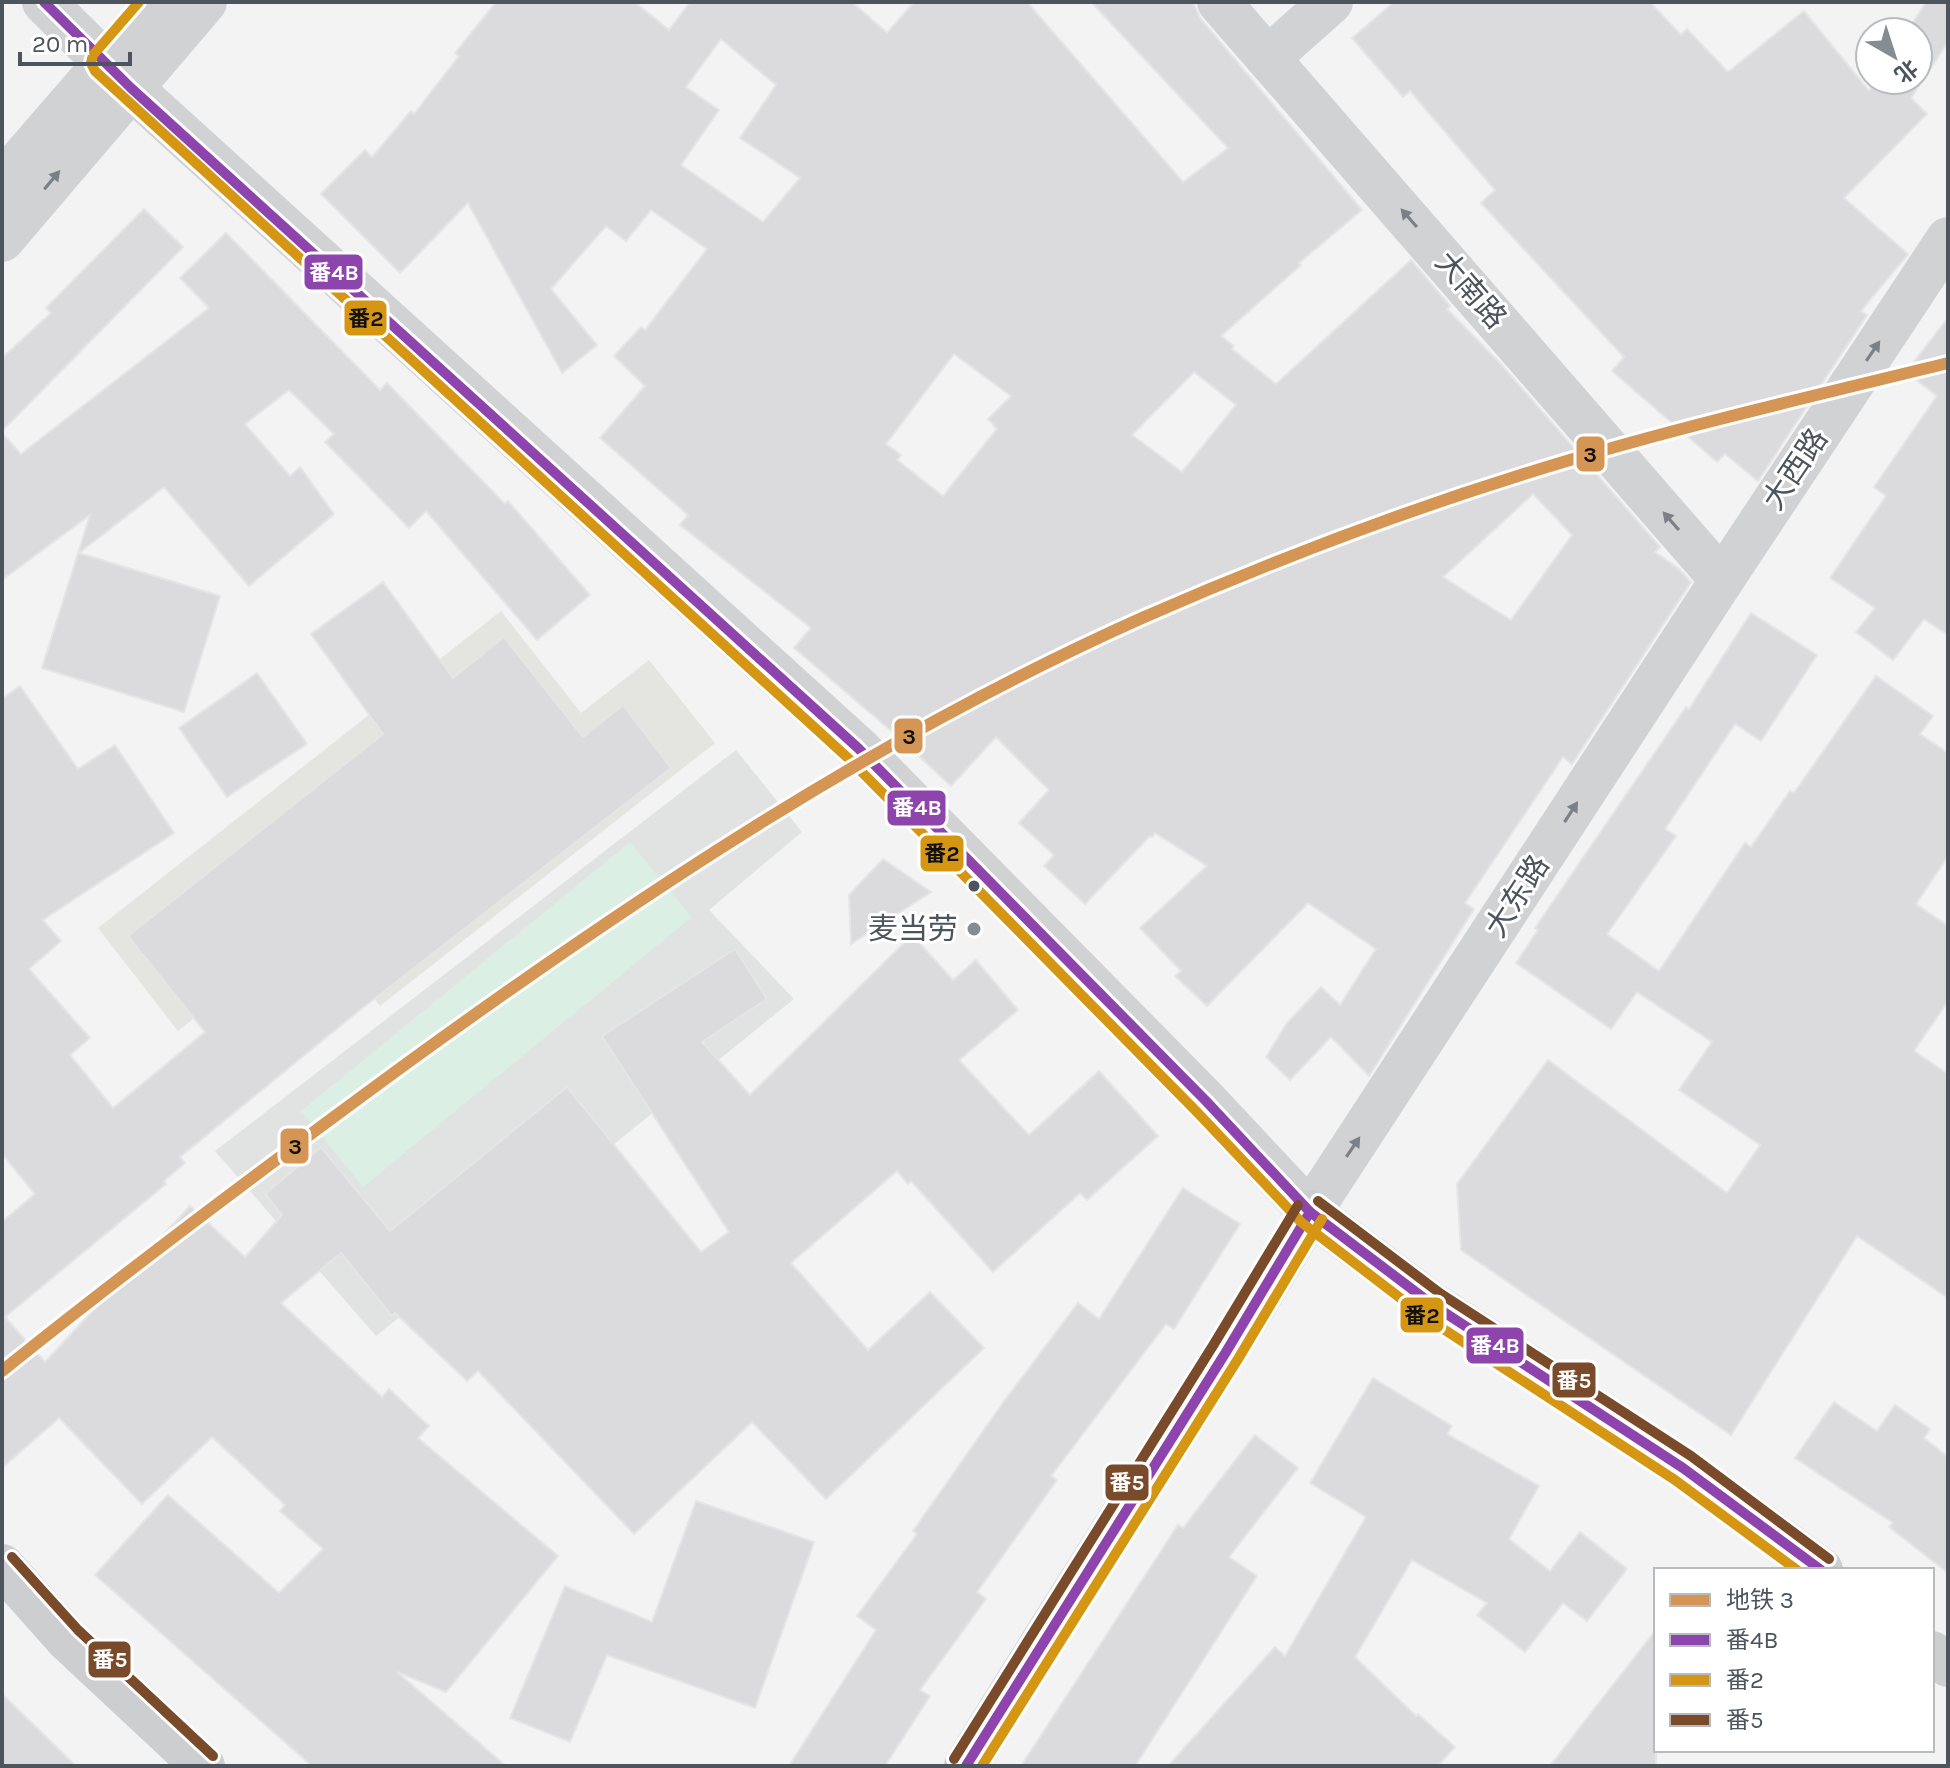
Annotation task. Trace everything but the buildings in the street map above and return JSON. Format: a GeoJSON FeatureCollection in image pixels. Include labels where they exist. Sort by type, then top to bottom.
{"type":"FeatureCollection","features":[{"type":"Feature","properties":{"kind":"main road"},"geometry":{"type":"LineString","coordinates":[[966,1766],[1053,1622],[1235,1340],[1310,1212],[1433,1305],[1683,1468],[1818,1568]]}},
{"type":"Feature","properties":{"kind":"main road"},"geometry":{"type":"LineString","coordinates":[[2,1566],[68,1640],[203,1766]]}},
{"type":"Feature","properties":{"kind":"street"},"geometry":{"type":"LineString","coordinates":[[44,2],[118,75],[858,748],[1206,1101],[1310,1212]]}},
{"type":"Feature","properties":{"kind":"street"},"geometry":{"type":"LineString","coordinates":[[2,240],[118,75],[158,2]]}},
{"type":"Feature","properties":{"kind":"street"},"geometry":{"type":"LineString","coordinates":[[2,182],[118,75],[205,2]]}},
{"type":"Feature","properties":{"kind":"street","name":"大南路"},"geometry":{"type":"LineString","coordinates":[[1219,2],[1722,580]]}},
{"type":"Feature","properties":{"kind":"street"},"geometry":{"type":"LineString","coordinates":[[1268,58],[1331,2]]}},
{"type":"Feature","properties":{"kind":"street","name":"大西路"},"geometry":{"type":"LineString","coordinates":[[1722,580],[1948,239]]}},
{"type":"Feature","properties":{"kind":"street","name":"大东路"},"geometry":{"type":"LineString","coordinates":[[1310,1212],[1722,580]]}},
{"type":"Feature","properties":{"kind":"shaded area"},"geometry":{"type":"Polygon","coordinates":[[[501,611],[581,713],[649,660],[715,743],[380,1006],[315,923],[178,1031],[98,928],[501,611]]]}},
{"type":"Feature","properties":{"kind":"shaded area"},"geometry":{"type":"Polygon","coordinates":[[[736,750],[802,832],[709,910],[794,999],[376,1336],[215,1151],[736,750]]]}},
{"type":"Feature","properties":{"kind":"green space"},"geometry":{"type":"Polygon","coordinates":[[[630,842],[692,917],[363,1187],[301,1111],[630,842]]]}},
{"type":"Feature","properties":{"kind":"metro line","name":"3"},"geometry":{"type":"LineString","coordinates":[[2,1371],[307,1137],[585,937],[765,820],[950,713],[1142,618],[1300,553],[1408,513],[1617,446],[1948,363]]}},
{"type":"Feature","properties":{"kind":"transit line","name":"番4B"},"geometry":{"type":"LineString","coordinates":[[44,2],[131,88],[858,748],[1206,1101],[1310,1212],[1433,1305],[1683,1468],[1818,1568]]}},
{"type":"Feature","properties":{"kind":"transit line","name":"番2"},"geometry":{"type":"LineString","coordinates":[[139,2],[93,55],[91,63],[95,71],[848,758],[1196,1111],[1301,1222],[1425,1317],[1675,1480],[1794,1568]]}},
{"type":"Feature","properties":{"kind":"transit line","name":"番5"},"geometry":{"type":"LineString","coordinates":[[1318,1201],[1441,1294],[1691,1456],[1829,1559]]}},
{"type":"Feature","properties":{"kind":"transit line","name":"番5"},"geometry":{"type":"LineString","coordinates":[[954,1759],[1298,1205]]}},
{"type":"Feature","properties":{"kind":"transit line","name":"番4B"},"geometry":{"type":"LineString","coordinates":[[966,1766],[1226,1352],[1310,1212]]}},
{"type":"Feature","properties":{"kind":"transit line","name":"番2"},"geometry":{"type":"LineString","coordinates":[[982,1766],[1238,1359],[1322,1219]]}},
{"type":"Feature","properties":{"kind":"transit line","name":"番5"},"geometry":{"type":"LineString","coordinates":[[12,1557],[78,1630],[213,1756]]}},
{"type":"Feature","properties":{"kind":"place","name":"麦当劳"},"geometry":{"type":"Point","coordinates":[974,929]}}]}
